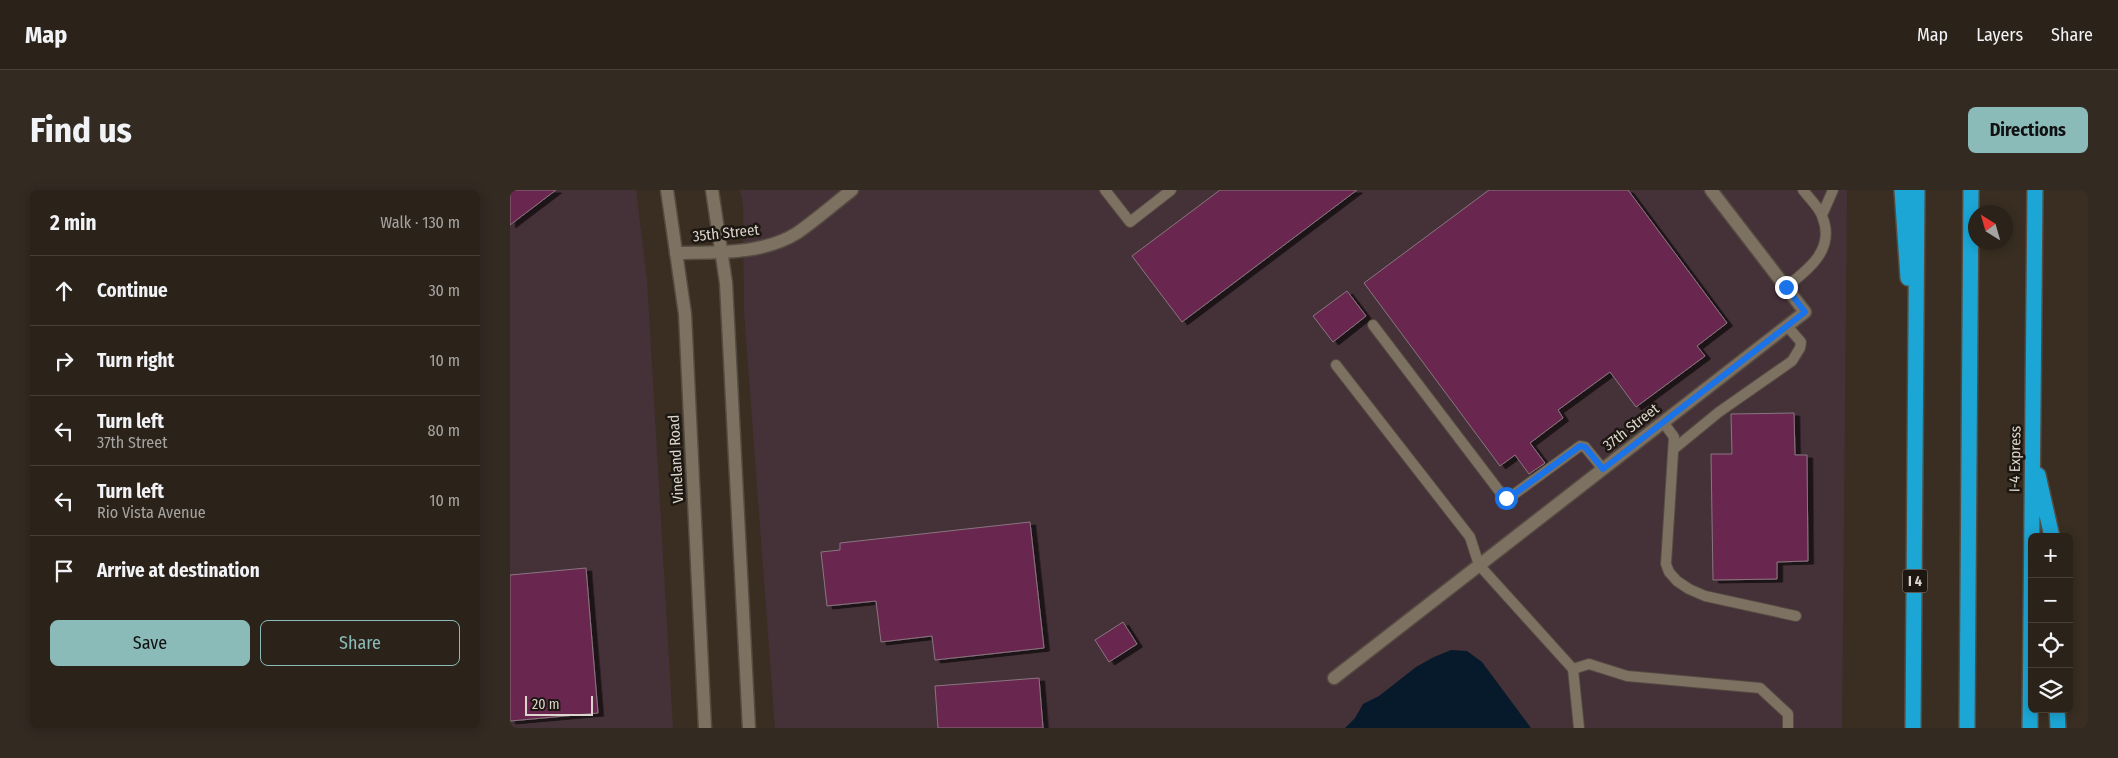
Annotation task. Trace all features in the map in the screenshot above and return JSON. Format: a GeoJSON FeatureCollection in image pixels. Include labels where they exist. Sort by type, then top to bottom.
{"type":"FeatureCollection","features":[{"type":"Feature","properties":{"kind":"highway"},"geometry":{"type":"LineString","coordinates":[[1902,190],[1917,435]]}},
{"type":"Feature","properties":{"kind":"highway","name":"I 4"},"geometry":{"type":"LineString","coordinates":[[1913,728],[1917,435],[1917,190]]}},
{"type":"Feature","properties":{"kind":"highway"},"geometry":{"type":"LineString","coordinates":[[1967,728],[1971,190]]}},
{"type":"Feature","properties":{"kind":"highway","name":"I-4 Express"},"geometry":{"type":"LineString","coordinates":[[2030,728],[2035,190]]}},
{"type":"Feature","properties":{"kind":"highway"},"geometry":{"type":"LineString","coordinates":[[2032,452],[2051,533]]}},
{"type":"Feature","properties":{"kind":"highway"},"geometry":{"type":"LineString","coordinates":[[2057,713],[2058,728]]}},
{"type":"Feature","properties":{"kind":"street","name":"Vineland Road"},"geometry":{"type":"LineString","coordinates":[[667,190],[685,314],[705,728]]}},
{"type":"Feature","properties":{"kind":"street"},"geometry":{"type":"LineString","coordinates":[[712,190],[726,283],[749,728]]}},
{"type":"Feature","properties":{"kind":"street","name":"35th Street"},"geometry":{"type":"LineString","coordinates":[[676,253],[721,252],[763,247],[796,234],[852,190]]}},
{"type":"Feature","properties":{"kind":"street"},"geometry":{"type":"LineString","coordinates":[[1711,190],[1786,287]]}},
{"type":"Feature","properties":{"kind":"street","name":"37th Street"},"geometry":{"type":"LineString","coordinates":[[1334,678],[1805,312],[1786,287]]}},
{"type":"Feature","properties":{"kind":"lane"},"geometry":{"type":"LineString","coordinates":[[1105,190],[1130,222],[1171,190]]}},
{"type":"Feature","properties":{"kind":"lane"},"geometry":{"type":"LineString","coordinates":[[1786,287],[1808,270],[1823,251],[1826,230],[1822,215],[1803,190]]}},
{"type":"Feature","properties":{"kind":"lane"},"geometry":{"type":"LineString","coordinates":[[1822,215],[1833,190]]}},
{"type":"Feature","properties":{"kind":"lane"},"geometry":{"type":"LineString","coordinates":[[1374,325],[1503,496],[1509,498],[1580,446],[1585,447],[1603,469]]}},
{"type":"Feature","properties":{"kind":"lane"},"geometry":{"type":"LineString","coordinates":[[1675,448],[1719,412],[1792,361],[1800,348],[1800,342],[1787,326]]}},
{"type":"Feature","properties":{"kind":"lane"},"geometry":{"type":"LineString","coordinates":[[1336,365],[1470,538],[1479,566],[1573,669],[1579,728]]}},
{"type":"Feature","properties":{"kind":"lane"},"geometry":{"type":"LineString","coordinates":[[1663,422],[1674,437],[1675,448],[1666,564],[1669,572],[1689,589],[1705,596],[1796,616]]}},
{"type":"Feature","properties":{"kind":"lane"},"geometry":{"type":"LineString","coordinates":[[1573,669],[1589,664],[1627,676],[1760,688],[1788,714],[1788,728]]}},
{"type":"Feature","properties":{"kind":"shaded area"},"geometry":{"type":"Polygon","coordinates":[[[510,190],[636,190],[647,280],[673,728],[510,728],[510,190]]]}},
{"type":"Feature","properties":{"kind":"shaded area"},"geometry":{"type":"Polygon","coordinates":[[[740,190],[1847,190],[1842,728],[775,728],[744,311],[743,205],[740,190]]]}},
{"type":"Feature","properties":{"kind":"water"},"geometry":{"type":"Polygon","coordinates":[[[1451,650],[1467,651],[1482,662],[1531,728],[1345,728],[1355,718],[1363,704],[1379,696],[1416,667],[1451,650]]]}},
{"type":"Feature","properties":{"kind":"building"},"geometry":{"type":"Polygon","coordinates":[[[510,190],[556,190],[510,225],[510,190]]]}},
{"type":"Feature","properties":{"kind":"building"},"geometry":{"type":"Polygon","coordinates":[[[1220,190],[1357,190],[1182,322],[1132,256],[1220,190]]]}},
{"type":"Feature","properties":{"kind":"building"},"geometry":{"type":"Polygon","coordinates":[[[1489,190],[1628,190],[1727,323],[1697,346],[1705,356],[1636,407],[1610,372],[1558,410],[1563,418],[1530,443],[1545,463],[1529,474],[1515,455],[1500,466],[1364,283],[1489,190]]]}},
{"type":"Feature","properties":{"kind":"building"},"geometry":{"type":"Polygon","coordinates":[[[1347,291],[1366,316],[1333,342],[1313,316],[1347,291]]]}},
{"type":"Feature","properties":{"kind":"building"},"geometry":{"type":"Polygon","coordinates":[[[1794,413],[1795,455],[1807,455],[1808,561],[1777,562],[1777,579],[1713,580],[1711,454],[1732,454],[1731,414],[1794,413]]]}},
{"type":"Feature","properties":{"kind":"building"},"geometry":{"type":"Polygon","coordinates":[[[1030,522],[1044,648],[935,660],[932,636],[881,642],[876,601],[827,606],[821,552],[840,550],[840,543],[1030,522]]]}},
{"type":"Feature","properties":{"kind":"building"},"geometry":{"type":"Polygon","coordinates":[[[586,568],[598,713],[510,721],[510,575],[586,568]]]}},
{"type":"Feature","properties":{"kind":"building"},"geometry":{"type":"Polygon","coordinates":[[[1123,622],[1137,644],[1109,662],[1095,640],[1123,622]]]}},
{"type":"Feature","properties":{"kind":"building"},"geometry":{"type":"Polygon","coordinates":[[[1039,678],[1043,728],[938,728],[935,686],[1039,678]]]}},
{"type":"Feature","properties":{"kind":"route"},"geometry":{"type":"LineString","coordinates":[[1506,498],[1509,498],[1580,446],[1585,447],[1603,469],[1805,312],[1786,287]]}}]}
